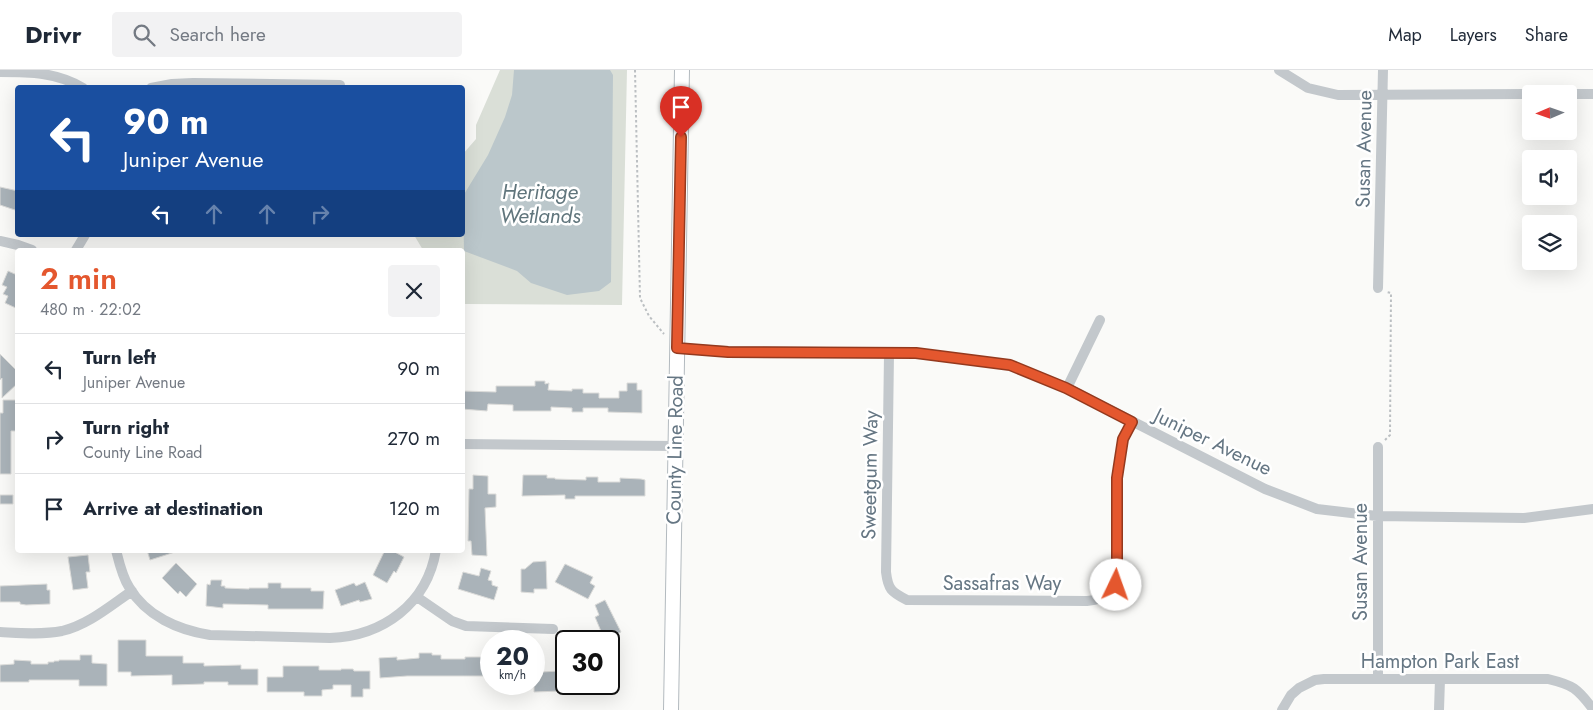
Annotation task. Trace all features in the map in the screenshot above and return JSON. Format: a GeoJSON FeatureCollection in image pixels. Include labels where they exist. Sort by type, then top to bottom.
{"type":"FeatureCollection","features":[{"type":"Feature","properties":{"kind":"main road","name":"County Line Road"},"geometry":{"type":"LineString","coordinates":[[671,710],[682,70]]}},
{"type":"Feature","properties":{"kind":"street"},"geometry":{"type":"LineString","coordinates":[[1280,70],[1308,88],[1338,95],[1522,94]]}},
{"type":"Feature","properties":{"kind":"street","name":"Susan Avenue"},"geometry":{"type":"LineString","coordinates":[[1378,288],[1383,70]]}},
{"type":"Feature","properties":{"kind":"street"},"geometry":{"type":"LineString","coordinates":[[0,72],[47,74],[78,85]]}},
{"type":"Feature","properties":{"kind":"street"},"geometry":{"type":"LineString","coordinates":[[167,85],[340,85]]}},
{"type":"Feature","properties":{"kind":"street"},"geometry":{"type":"LineString","coordinates":[[1578,94],[1593,94]]}},
{"type":"Feature","properties":{"kind":"street"},"geometry":{"type":"LineString","coordinates":[[77,248],[84,237]]}},
{"type":"Feature","properties":{"kind":"street"},"geometry":{"type":"LineString","coordinates":[[0,241],[26,248]]}},
{"type":"Feature","properties":{"kind":"street"},"geometry":{"type":"LineString","coordinates":[[1066,388],[1100,320]]}},
{"type":"Feature","properties":{"kind":"street","name":"Juniper Avenue"},"geometry":{"type":"LineString","coordinates":[[677,348],[728,352],[916,353],[1010,365],[1066,388],[1265,489],[1317,509],[1377,516],[1524,518],[1593,509]]}},
{"type":"Feature","properties":{"kind":"street","name":"Sweetgum Way"},"geometry":{"type":"LineString","coordinates":[[889,354],[886,572],[887,584],[894,594]]}},
{"type":"Feature","properties":{"kind":"street","name":"Sassafras Way"},"geometry":{"type":"LineString","coordinates":[[894,594],[906,600],[1087,601],[1098,600],[1109,594],[1116,585],[1117,574],[1117,478],[1123,439],[1132,422]]}},
{"type":"Feature","properties":{"kind":"street"},"geometry":{"type":"LineString","coordinates":[[465,444],[675,446]]}},
{"type":"Feature","properties":{"kind":"street","name":"Susan Avenue"},"geometry":{"type":"LineString","coordinates":[[1378,447],[1378,678]]}},
{"type":"Feature","properties":{"kind":"street"},"geometry":{"type":"LineString","coordinates":[[117,553],[128,586],[151,611],[170,624],[193,632],[210,635],[321,638],[346,638],[385,625],[417,597],[429,574],[435,553]]}},
{"type":"Feature","properties":{"kind":"street"},"geometry":{"type":"LineString","coordinates":[[0,632],[32,633],[61,631],[94,616],[132,591]]}},
{"type":"Feature","properties":{"kind":"street"},"geometry":{"type":"LineString","coordinates":[[417,597],[452,621],[466,626],[553,629]]}},
{"type":"Feature","properties":{"kind":"street","name":"Hampton Park East"},"geometry":{"type":"LineString","coordinates":[[1282,710],[1291,695],[1315,680],[1378,678],[1548,679],[1565,683],[1580,692],[1593,709]]}},
{"type":"Feature","properties":{"kind":"street"},"geometry":{"type":"LineString","coordinates":[[1439,710],[1440,679]]}},
{"type":"Feature","properties":{"kind":"path"},"geometry":{"type":"LineString","coordinates":[[635,70],[640,298],[649,316],[677,348]]}},
{"type":"Feature","properties":{"kind":"path"},"geometry":{"type":"LineString","coordinates":[[1378,288],[1391,293],[1390,435],[1378,447]]}},
{"type":"Feature","properties":{"kind":"shaded area","name":"Heritage Wetlands"},"geometry":{"type":"Polygon","coordinates":[[[500,70],[627,70],[622,305],[465,304],[465,248],[422,248],[415,237],[465,237],[465,152],[476,139],[476,125],[500,70]]]}},
{"type":"Feature","properties":{"kind":"water","name":"Heritage Wetlands"},"geometry":{"type":"Polygon","coordinates":[[[514,70],[610,70],[613,75],[611,282],[599,291],[567,295],[531,283],[517,271],[465,251],[465,193],[488,155],[505,117],[512,95],[514,70]]]}},
{"type":"Feature","properties":{"kind":"building"},"geometry":{"type":"Polygon","coordinates":[[[0,187],[15,190],[15,210],[0,205],[0,187]]]}},
{"type":"Feature","properties":{"kind":"building"},"geometry":{"type":"Polygon","coordinates":[[[8,271],[15,274],[15,308],[5,303],[8,296],[3,294],[7,287],[2,285],[8,271]]]}},
{"type":"Feature","properties":{"kind":"building"},"geometry":{"type":"Polygon","coordinates":[[[0,354],[15,369],[15,386],[2,398],[2,378],[0,380],[0,354]]]}},
{"type":"Feature","properties":{"kind":"building"},"geometry":{"type":"Polygon","coordinates":[[[535,381],[545,381],[545,384],[549,383],[548,390],[572,391],[572,389],[583,389],[583,393],[599,393],[599,398],[619,398],[619,391],[627,391],[627,383],[637,383],[637,390],[642,390],[642,413],[608,412],[608,408],[583,408],[583,412],[572,412],[572,408],[551,407],[551,411],[513,411],[513,405],[488,404],[487,411],[465,409],[465,391],[496,392],[496,386],[535,386],[535,381]]]}},
{"type":"Feature","properties":{"kind":"building"},"geometry":{"type":"Polygon","coordinates":[[[3,400],[15,400],[15,431],[11,431],[11,474],[0,474],[0,413],[3,413],[3,400]]]}},
{"type":"Feature","properties":{"kind":"building"},"geometry":{"type":"Polygon","coordinates":[[[473,475],[488,476],[488,494],[496,494],[496,507],[485,508],[487,556],[472,555],[471,541],[468,541],[469,489],[473,489],[473,475]]]}},
{"type":"Feature","properties":{"kind":"building"},"geometry":{"type":"Polygon","coordinates":[[[523,475],[547,475],[547,478],[586,480],[586,477],[598,477],[598,482],[620,482],[620,478],[641,479],[645,480],[645,496],[575,496],[575,499],[565,499],[565,495],[522,496],[523,475]]]}},
{"type":"Feature","properties":{"kind":"building"},"geometry":{"type":"Polygon","coordinates":[[[0,495],[13,495],[13,504],[0,504],[0,495]]]}},
{"type":"Feature","properties":{"kind":"building"},"geometry":{"type":"Polygon","coordinates":[[[148,553],[172,553],[150,560],[148,553]]]}},
{"type":"Feature","properties":{"kind":"building"},"geometry":{"type":"Polygon","coordinates":[[[384,553],[397,553],[404,557],[396,573],[394,571],[387,583],[373,575],[384,553]]]}},
{"type":"Feature","properties":{"kind":"building"},"geometry":{"type":"Polygon","coordinates":[[[88,555],[90,572],[86,572],[88,588],[73,590],[68,557],[88,555]]]}},
{"type":"Feature","properties":{"kind":"building"},"geometry":{"type":"Polygon","coordinates":[[[546,561],[547,589],[534,589],[534,593],[521,592],[521,569],[525,569],[533,562],[546,561]]]}},
{"type":"Feature","properties":{"kind":"building"},"geometry":{"type":"Polygon","coordinates":[[[176,563],[197,584],[186,597],[180,591],[178,594],[162,578],[176,563]]]}},
{"type":"Feature","properties":{"kind":"building"},"geometry":{"type":"Polygon","coordinates":[[[565,564],[593,577],[590,583],[595,586],[588,599],[555,582],[565,564]]]}},
{"type":"Feature","properties":{"kind":"building"},"geometry":{"type":"Polygon","coordinates":[[[481,568],[491,571],[488,580],[492,581],[492,585],[498,587],[494,600],[458,589],[463,572],[479,576],[481,568]]]}},
{"type":"Feature","properties":{"kind":"building"},"geometry":{"type":"Polygon","coordinates":[[[211,580],[222,580],[221,586],[225,586],[225,588],[268,588],[268,583],[281,583],[281,588],[311,588],[311,591],[324,591],[323,609],[268,609],[268,605],[223,604],[223,608],[206,606],[207,584],[210,585],[211,580]]]}},
{"type":"Feature","properties":{"kind":"building"},"geometry":{"type":"Polygon","coordinates":[[[365,582],[372,599],[360,602],[359,600],[341,606],[335,590],[354,583],[356,586],[365,582]]]}},
{"type":"Feature","properties":{"kind":"building"},"geometry":{"type":"Polygon","coordinates":[[[47,584],[47,590],[50,590],[50,604],[26,605],[20,604],[20,602],[0,602],[0,586],[47,584]]]}},
{"type":"Feature","properties":{"kind":"building"},"geometry":{"type":"Polygon","coordinates":[[[605,600],[620,630],[600,630],[595,617],[599,615],[595,605],[605,600]]]}},
{"type":"Feature","properties":{"kind":"building"},"geometry":{"type":"Polygon","coordinates":[[[118,640],[146,640],[146,656],[183,656],[183,663],[204,663],[204,666],[241,665],[241,669],[258,669],[258,685],[228,685],[228,682],[204,682],[204,684],[172,685],[172,675],[131,676],[131,672],[118,672],[118,640]]]}},
{"type":"Feature","properties":{"kind":"building"},"geometry":{"type":"Polygon","coordinates":[[[419,653],[441,655],[441,659],[480,657],[480,676],[380,678],[379,658],[397,657],[397,660],[419,658],[419,653]]]}},
{"type":"Feature","properties":{"kind":"building"},"geometry":{"type":"Polygon","coordinates":[[[80,655],[92,655],[92,663],[107,664],[107,686],[79,686],[79,680],[0,682],[0,665],[14,664],[14,660],[31,661],[31,664],[48,664],[48,662],[59,660],[80,660],[80,655]]]}},
{"type":"Feature","properties":{"kind":"building"},"geometry":{"type":"Polygon","coordinates":[[[283,666],[319,666],[319,670],[353,669],[354,671],[370,671],[370,689],[363,689],[363,697],[351,697],[351,685],[333,685],[333,689],[322,690],[322,696],[304,696],[304,692],[267,692],[267,677],[283,677],[283,666]]]}},
{"type":"Feature","properties":{"kind":"building"},"geometry":{"type":"Polygon","coordinates":[[[555,671],[555,691],[545,692],[545,672],[555,671]]]}},
{"type":"Feature","properties":{"kind":"route"},"geometry":{"type":"LineString","coordinates":[[681,137],[677,348],[728,352],[916,353],[1010,365],[1066,388],[1132,422],[1123,439],[1117,478],[1116,585]]}}]}
